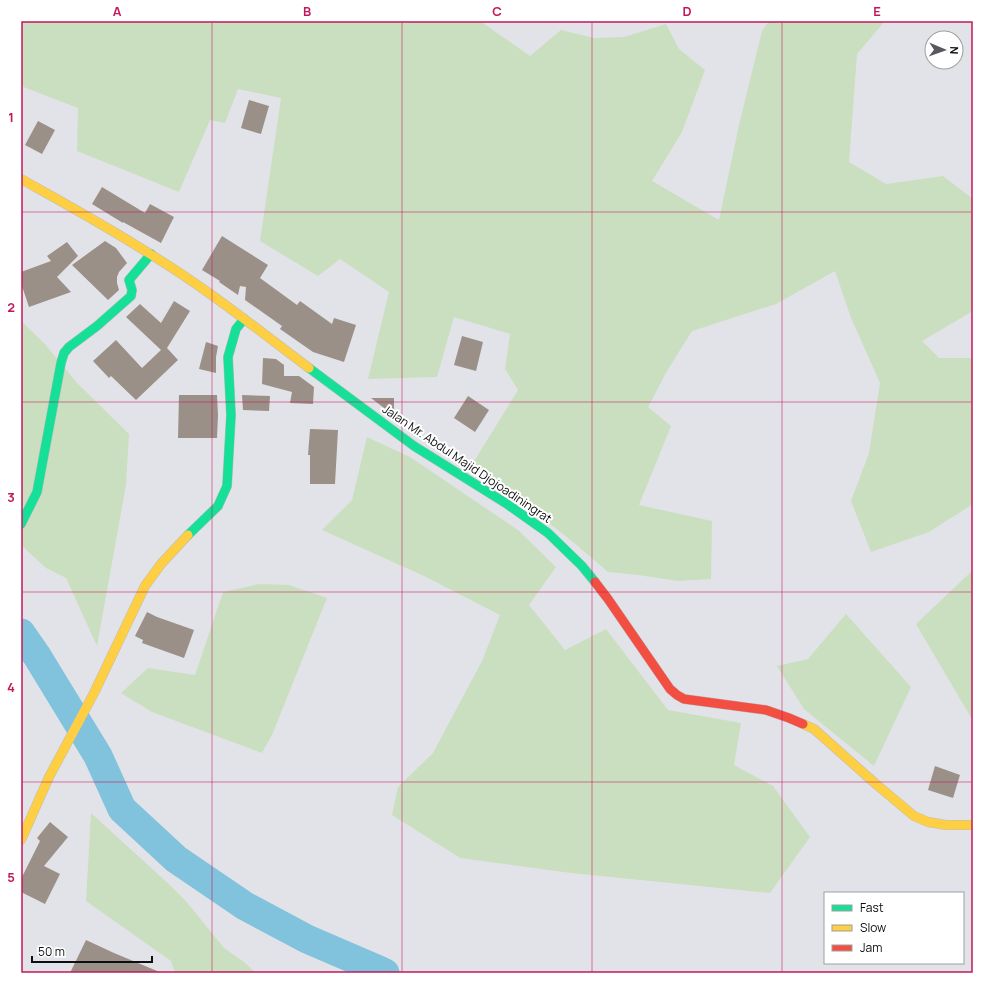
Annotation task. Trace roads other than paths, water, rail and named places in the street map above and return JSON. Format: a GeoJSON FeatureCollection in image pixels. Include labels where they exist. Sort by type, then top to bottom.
{"type":"FeatureCollection","features":[{"type":"Feature","properties":{"kind":"street","name":"Jalan Mr. Abdul Majid Djojoadiningrat"},"geometry":{"type":"LineString","coordinates":[[21,179],[151,254],[203,289],[414,446],[507,504],[548,533],[586,572],[608,599],[670,689],[677,695],[684,699],[766,710],[789,718],[814,729],[914,816],[928,822],[946,825],[973,825]]}},
{"type":"Feature","properties":{"kind":"street"},"geometry":{"type":"LineString","coordinates":[[21,524],[36,492],[64,353],[69,347],[97,326],[131,296],[133,291],[129,280],[151,254]]}},
{"type":"Feature","properties":{"kind":"street"},"geometry":{"type":"LineString","coordinates":[[21,840],[49,777],[94,693],[145,586],[151,576],[218,506],[227,486],[230,415],[228,357],[236,329],[244,319]]}},
{"type":"Feature","properties":{"kind":"waterway"},"geometry":{"type":"LineString","coordinates":[[21,633],[37,656],[98,756],[122,809],[176,859],[245,906],[307,939],[385,973]]}}]}
